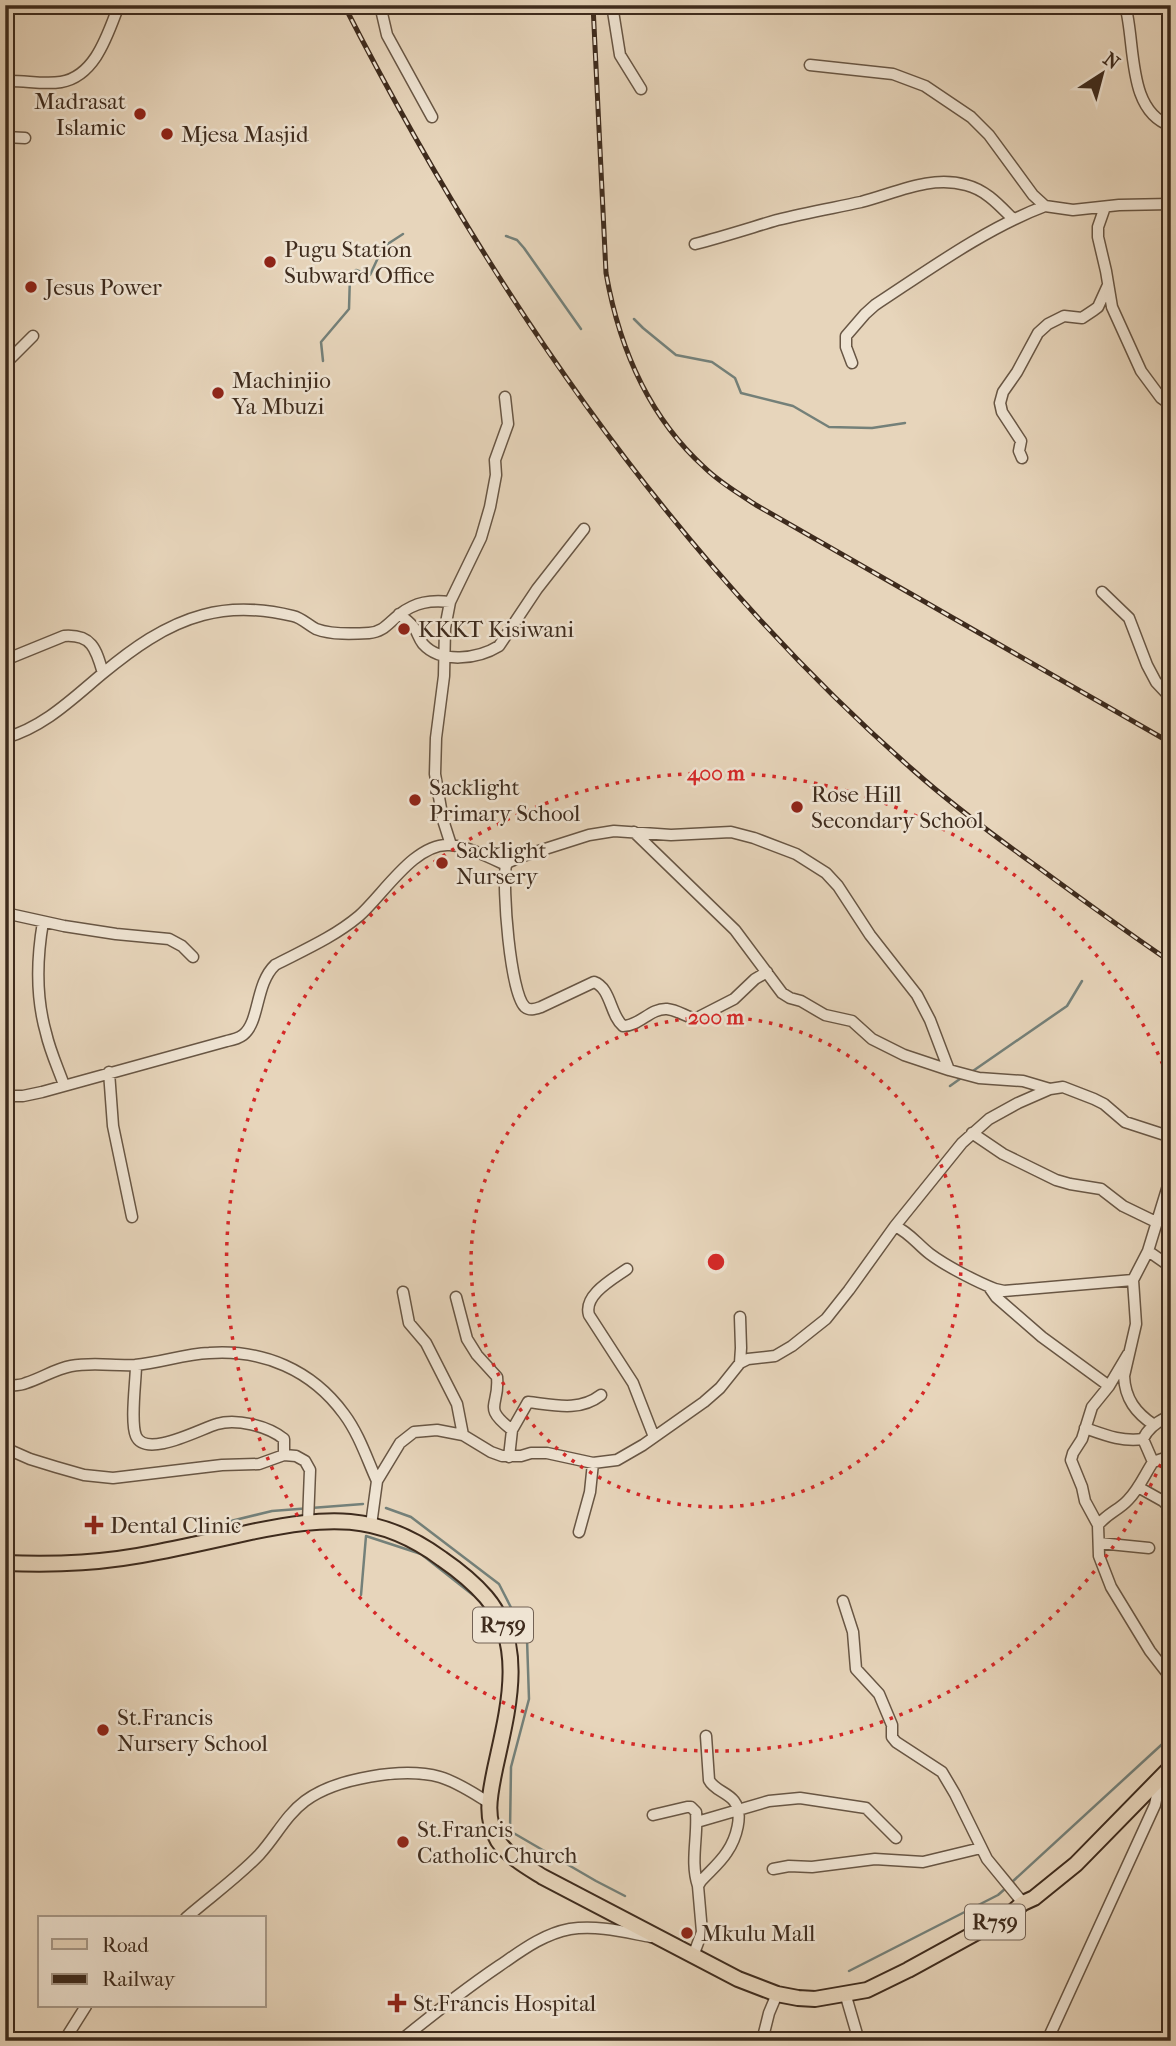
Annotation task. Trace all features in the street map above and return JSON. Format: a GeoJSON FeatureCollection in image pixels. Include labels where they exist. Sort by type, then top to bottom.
{"type":"FeatureCollection","features":[{"type":"Feature","properties":{"kind":"main road","name":"R759"},"geometry":{"type":"LineString","coordinates":[[5,1563],[80,1564],[113,1560],[325,1520],[371,1525],[397,1533],[437,1555],[472,1582],[487,1598],[500,1617],[508,1637],[511,1658],[508,1702],[488,1802],[490,1824],[499,1842],[514,1858],[543,1877],[738,1979],[777,1994],[815,1999],[867,1990],[1010,1914],[1076,1864],[1171,1767]]}},
{"type":"Feature","properties":{"kind":"street"},"geometry":{"type":"LineString","coordinates":[[5,81],[57,82],[69,80],[79,74],[100,50],[120,5]]}},
{"type":"Feature","properties":{"kind":"street"},"geometry":{"type":"LineString","coordinates":[[380,5],[387,35],[432,117]]}},
{"type":"Feature","properties":{"kind":"street"},"geometry":{"type":"LineString","coordinates":[[612,5],[620,54],[641,89]]}},
{"type":"Feature","properties":{"kind":"street"},"geometry":{"type":"LineString","coordinates":[[1125,5],[1141,99],[1154,118],[1171,126]]}},
{"type":"Feature","properties":{"kind":"street"},"geometry":{"type":"LineString","coordinates":[[810,65],[893,74],[925,86],[950,101],[989,135],[1033,195],[1045,206]]}},
{"type":"Feature","properties":{"kind":"street"},"geometry":{"type":"LineString","coordinates":[[5,137],[25,138]]}},
{"type":"Feature","properties":{"kind":"street"},"geometry":{"type":"LineString","coordinates":[[695,244],[909,187],[944,182],[965,184],[978,189],[1013,219]]}},
{"type":"Feature","properties":{"kind":"street"},"geometry":{"type":"LineString","coordinates":[[852,363],[846,347],[846,336],[865,314],[952,255],[1013,219],[1045,206],[1073,210],[1171,204]]}},
{"type":"Feature","properties":{"kind":"street"},"geometry":{"type":"LineString","coordinates":[[1105,207],[1098,237],[1112,307],[1141,370],[1161,398],[1171,405]]}},
{"type":"Feature","properties":{"kind":"street"},"geometry":{"type":"LineString","coordinates":[[1022,458],[1021,441],[1002,412],[1000,403],[1003,392],[1038,333],[1064,316],[1082,318],[1094,310],[1108,285]]}},
{"type":"Feature","properties":{"kind":"street"},"geometry":{"type":"LineString","coordinates":[[5,363],[33,336]]}},
{"type":"Feature","properties":{"kind":"street"},"geometry":{"type":"LineString","coordinates":[[451,845],[440,809],[435,774],[436,738],[443,693],[445,628],[450,602],[481,538],[496,475],[495,460],[508,424],[505,397]]}},
{"type":"Feature","properties":{"kind":"street"},"geometry":{"type":"LineString","coordinates":[[400,614],[410,623],[426,647],[440,656],[476,655],[499,646],[537,589],[584,529]]}},
{"type":"Feature","properties":{"kind":"street"},"geometry":{"type":"LineString","coordinates":[[1102,592],[1129,618],[1147,665],[1156,682],[1171,698]]}},
{"type":"Feature","properties":{"kind":"street"},"geometry":{"type":"LineString","coordinates":[[5,738],[24,733],[48,718],[153,636],[205,614],[256,610],[295,617],[316,628],[334,633],[378,632],[415,604],[425,601],[450,602]]}},
{"type":"Feature","properties":{"kind":"street"},"geometry":{"type":"LineString","coordinates":[[5,660],[64,636],[81,636],[91,643],[103,673]]}},
{"type":"Feature","properties":{"kind":"street"},"geometry":{"type":"LineString","coordinates":[[506,865],[523,856],[589,835],[614,831],[671,835],[731,832],[796,854],[826,873],[838,886],[870,935],[917,995],[930,1020],[949,1070]]}},
{"type":"Feature","properties":{"kind":"street"},"geometry":{"type":"LineString","coordinates":[[634,832],[734,930],[782,993],[790,998],[801,1001],[825,1015],[852,1021],[872,1039],[893,1051],[979,1078],[1023,1081],[1050,1089]]}},
{"type":"Feature","properties":{"kind":"street"},"geometry":{"type":"LineString","coordinates":[[5,1096],[23,1096],[243,1035],[249,1027],[263,984],[275,965],[348,925],[415,858],[428,850],[451,845],[477,852],[506,865]]}},
{"type":"Feature","properties":{"kind":"street"},"geometry":{"type":"LineString","coordinates":[[506,865],[506,908],[514,981],[524,1006],[528,1009],[541,1007],[594,982],[600,984],[618,1022],[623,1026],[633,1025],[660,1010],[671,1010],[695,1019],[734,999],[755,979],[767,972]]}},
{"type":"Feature","properties":{"kind":"street"},"geometry":{"type":"LineString","coordinates":[[5,913],[116,934],[169,939],[182,946],[193,957]]}},
{"type":"Feature","properties":{"kind":"street"},"geometry":{"type":"LineString","coordinates":[[43,922],[39,958],[43,1021],[65,1085]]}},
{"type":"Feature","properties":{"kind":"street"},"geometry":{"type":"LineString","coordinates":[[109,1072],[113,1126],[132,1217]]}},
{"type":"Feature","properties":{"kind":"street"},"geometry":{"type":"LineString","coordinates":[[371,1525],[377,1481],[400,1443],[414,1432],[437,1430],[463,1435],[491,1452],[509,1457],[547,1453],[593,1463],[617,1460],[654,1437],[704,1402],[720,1388],[740,1363],[748,1359],[775,1356],[810,1333],[834,1310],[941,1168],[972,1133],[1001,1112],[1050,1089],[1063,1087],[1104,1104],[1125,1122],[1165,1135],[1171,1142]]}},
{"type":"Feature","properties":{"kind":"street"},"geometry":{"type":"LineString","coordinates":[[972,1133],[996,1150],[1056,1180],[1101,1189],[1123,1206],[1156,1222]]}},
{"type":"Feature","properties":{"kind":"street"},"geometry":{"type":"LineString","coordinates":[[1154,1425],[1139,1415],[1125,1385],[1124,1376],[1136,1319],[1133,1280],[1149,1251],[1171,1176]]}},
{"type":"Feature","properties":{"kind":"street"},"geometry":{"type":"LineString","coordinates":[[895,1226],[909,1233],[937,1259],[989,1287],[1004,1291],[1133,1280]]}},
{"type":"Feature","properties":{"kind":"street"},"geometry":{"type":"LineString","coordinates":[[1149,1251],[1171,1267]]}},
{"type":"Feature","properties":{"kind":"street"},"geometry":{"type":"LineString","coordinates":[[627,1269],[596,1294],[587,1310],[634,1383],[654,1437]]}},
{"type":"Feature","properties":{"kind":"street"},"geometry":{"type":"LineString","coordinates":[[989,1287],[996,1297],[1042,1337],[1109,1386]]}},
{"type":"Feature","properties":{"kind":"street"},"geometry":{"type":"LineString","coordinates":[[403,1292],[409,1323],[426,1343],[457,1404],[463,1435]]}},
{"type":"Feature","properties":{"kind":"street"},"geometry":{"type":"LineString","coordinates":[[456,1297],[467,1339],[497,1377],[493,1410],[499,1420],[512,1430]]}},
{"type":"Feature","properties":{"kind":"street"},"geometry":{"type":"LineString","coordinates":[[740,1317],[740,1363]]}},
{"type":"Feature","properties":{"kind":"street"},"geometry":{"type":"LineString","coordinates":[[5,1386],[24,1384],[57,1369],[74,1365],[136,1365],[206,1353],[251,1354],[279,1362],[314,1381],[345,1415],[377,1481]]}},
{"type":"Feature","properties":{"kind":"street"},"geometry":{"type":"LineString","coordinates":[[1129,1354],[1092,1407],[1082,1439],[1071,1460],[1082,1487],[1084,1501],[1098,1525],[1099,1556],[1111,1587],[1150,1651],[1171,1678]]}},
{"type":"Feature","properties":{"kind":"street"},"geometry":{"type":"LineString","coordinates":[[136,1365],[134,1426],[139,1440],[145,1443],[167,1442],[188,1437],[216,1424],[232,1422],[252,1425],[279,1435],[284,1439],[284,1455]]}},
{"type":"Feature","properties":{"kind":"street"},"geometry":{"type":"LineString","coordinates":[[509,1457],[512,1430],[528,1402],[573,1406],[594,1400],[600,1395]]}},
{"type":"Feature","properties":{"kind":"street"},"geometry":{"type":"LineString","coordinates":[[1086,1428],[1116,1439],[1143,1439],[1154,1425],[1169,1419],[1171,1401]]}},
{"type":"Feature","properties":{"kind":"street"},"geometry":{"type":"LineString","coordinates":[[1143,1439],[1153,1462]]}},
{"type":"Feature","properties":{"kind":"street"},"geometry":{"type":"LineString","coordinates":[[5,1448],[64,1470],[113,1478],[222,1465],[259,1464],[284,1455],[301,1458],[310,1471],[308,1522]]}},
{"type":"Feature","properties":{"kind":"street"},"geometry":{"type":"LineString","coordinates":[[1098,1525],[1111,1511],[1129,1500],[1153,1462],[1171,1457]]}},
{"type":"Feature","properties":{"kind":"street"},"geometry":{"type":"LineString","coordinates":[[579,1532],[590,1492],[593,1463]]}},
{"type":"Feature","properties":{"kind":"street"},"geometry":{"type":"LineString","coordinates":[[1138,1487],[1163,1501],[1171,1509]]}},
{"type":"Feature","properties":{"kind":"street"},"geometry":{"type":"LineString","coordinates":[[1099,1543],[1149,1548]]}},
{"type":"Feature","properties":{"kind":"street"},"geometry":{"type":"LineString","coordinates":[[843,1601],[853,1632],[856,1670],[872,1684],[879,1695],[890,1719],[892,1737],[942,1772],[987,1860],[1023,1903]]}},
{"type":"Feature","properties":{"kind":"street"},"geometry":{"type":"LineString","coordinates":[[698,1886],[727,1852],[738,1821],[738,1810],[732,1798],[712,1786],[709,1780],[706,1736]]}},
{"type":"Feature","properties":{"kind":"street"},"geometry":{"type":"LineString","coordinates":[[188,1916],[257,1857],[289,1817],[306,1801],[350,1781],[389,1774],[442,1777],[488,1802]]}},
{"type":"Feature","properties":{"kind":"street"},"geometry":{"type":"LineString","coordinates":[[1048,2041],[1155,1805],[1160,1780]]}},
{"type":"Feature","properties":{"kind":"street"},"geometry":{"type":"LineString","coordinates":[[697,1822],[769,1801],[800,1798],[862,1807],[896,1838]]}},
{"type":"Feature","properties":{"kind":"street"},"geometry":{"type":"LineString","coordinates":[[653,1815],[687,1807],[695,1810],[698,1833],[694,1868],[702,1932],[693,1956]]}},
{"type":"Feature","properties":{"kind":"street"},"geometry":{"type":"LineString","coordinates":[[773,1870],[789,1866],[812,1867],[875,1858],[923,1862],[981,1848]]}},
{"type":"Feature","properties":{"kind":"street"},"geometry":{"type":"LineString","coordinates":[[400,2041],[486,1975],[534,1942],[551,1935],[569,1929],[593,1927],[661,1939]]}},
{"type":"Feature","properties":{"kind":"street"},"geometry":{"type":"LineString","coordinates":[[845,1993],[859,2041]]}},
{"type":"Feature","properties":{"kind":"street"},"geometry":{"type":"LineString","coordinates":[[762,2041],[777,1994]]}},
{"type":"Feature","properties":{"kind":"street"},"geometry":{"type":"LineString","coordinates":[[64,2041],[85,2008]]}},
{"type":"Feature","properties":{"kind":"waterway"},"geometry":{"type":"LineString","coordinates":[[323,361],[321,342],[349,309],[350,275],[356,270],[370,275],[383,247],[403,234]]}},
{"type":"Feature","properties":{"kind":"waterway"},"geometry":{"type":"LineString","coordinates":[[506,236],[517,240],[524,248],[581,329]]}},
{"type":"Feature","properties":{"kind":"waterway"},"geometry":{"type":"LineString","coordinates":[[634,319],[676,355],[712,362],[735,378],[741,393],[793,406],[829,427],[872,428],[905,423]]}},
{"type":"Feature","properties":{"kind":"waterway"},"geometry":{"type":"LineString","coordinates":[[970,1073],[1067,1006],[1082,981]]}},
{"type":"Feature","properties":{"kind":"waterway"},"geometry":{"type":"LineString","coordinates":[[950,1086],[964,1076]]}},
{"type":"Feature","properties":{"kind":"waterway"},"geometry":{"type":"LineString","coordinates":[[202,1528],[272,1511],[363,1504]]}},
{"type":"Feature","properties":{"kind":"waterway"},"geometry":{"type":"LineString","coordinates":[[386,1508],[411,1517],[499,1584],[527,1639],[529,1699],[511,1767],[510,1831],[625,1896]]}},
{"type":"Feature","properties":{"kind":"waterway"},"geometry":{"type":"LineString","coordinates":[[361,1595],[366,1536],[421,1554],[473,1595]]}},
{"type":"Feature","properties":{"kind":"waterway"},"geometry":{"type":"LineString","coordinates":[[1011,1883],[1171,1736]]}},
{"type":"Feature","properties":{"kind":"waterway"},"geometry":{"type":"LineString","coordinates":[[849,1971],[998,1895],[1006,1888]]}},
{"type":"Feature","properties":{"kind":"railway"},"geometry":{"type":"LineString","coordinates":[[344,5],[400,111],[460,215],[524,316],[665,510],[743,601],[825,688],[927,783],[1171,962]]}},
{"type":"Feature","properties":{"kind":"railway"},"geometry":{"type":"LineString","coordinates":[[593,5],[606,273],[628,353],[639,379],[667,426],[710,472],[756,505],[1171,743]]}},
{"type":"Feature","properties":{"kind":"place","name":"Madrasat Islamic"},"geometry":{"type":"Point","coordinates":[140,114]}},
{"type":"Feature","properties":{"kind":"place","name":"Mjesa Masjid"},"geometry":{"type":"Point","coordinates":[167,134]}},
{"type":"Feature","properties":{"kind":"place","name":"Pugu Station Subward Office"},"geometry":{"type":"Point","coordinates":[270,262]}},
{"type":"Feature","properties":{"kind":"place","name":"Jesus Power"},"geometry":{"type":"Point","coordinates":[31,287]}},
{"type":"Feature","properties":{"kind":"place","name":"Machinjio Ya Mbuzi"},"geometry":{"type":"Point","coordinates":[218,393]}},
{"type":"Feature","properties":{"kind":"place","name":"KKKT Kisiwani"},"geometry":{"type":"Point","coordinates":[404,629]}},
{"type":"Feature","properties":{"kind":"place","name":"Sacklight Primary School"},"geometry":{"type":"Point","coordinates":[415,800]}},
{"type":"Feature","properties":{"kind":"place","name":"Rose Hill Secondary School"},"geometry":{"type":"Point","coordinates":[797,807]}},
{"type":"Feature","properties":{"kind":"place","name":"Sacklight Nursery"},"geometry":{"type":"Point","coordinates":[442,863]}},
{"type":"Feature","properties":{"kind":"place","name":"Dental Clinic"},"geometry":{"type":"Point","coordinates":[94,1525]}},
{"type":"Feature","properties":{"kind":"place","name":"St.Francis Nursery School"},"geometry":{"type":"Point","coordinates":[103,1730]}},
{"type":"Feature","properties":{"kind":"place","name":"St.Francis Catholic Church"},"geometry":{"type":"Point","coordinates":[403,1842]}},
{"type":"Feature","properties":{"kind":"place","name":"Mkulu Mall"},"geometry":{"type":"Point","coordinates":[687,1933]}},
{"type":"Feature","properties":{"kind":"place","name":"St.Francis Hospital"},"geometry":{"type":"Point","coordinates":[397,2003]}}]}
